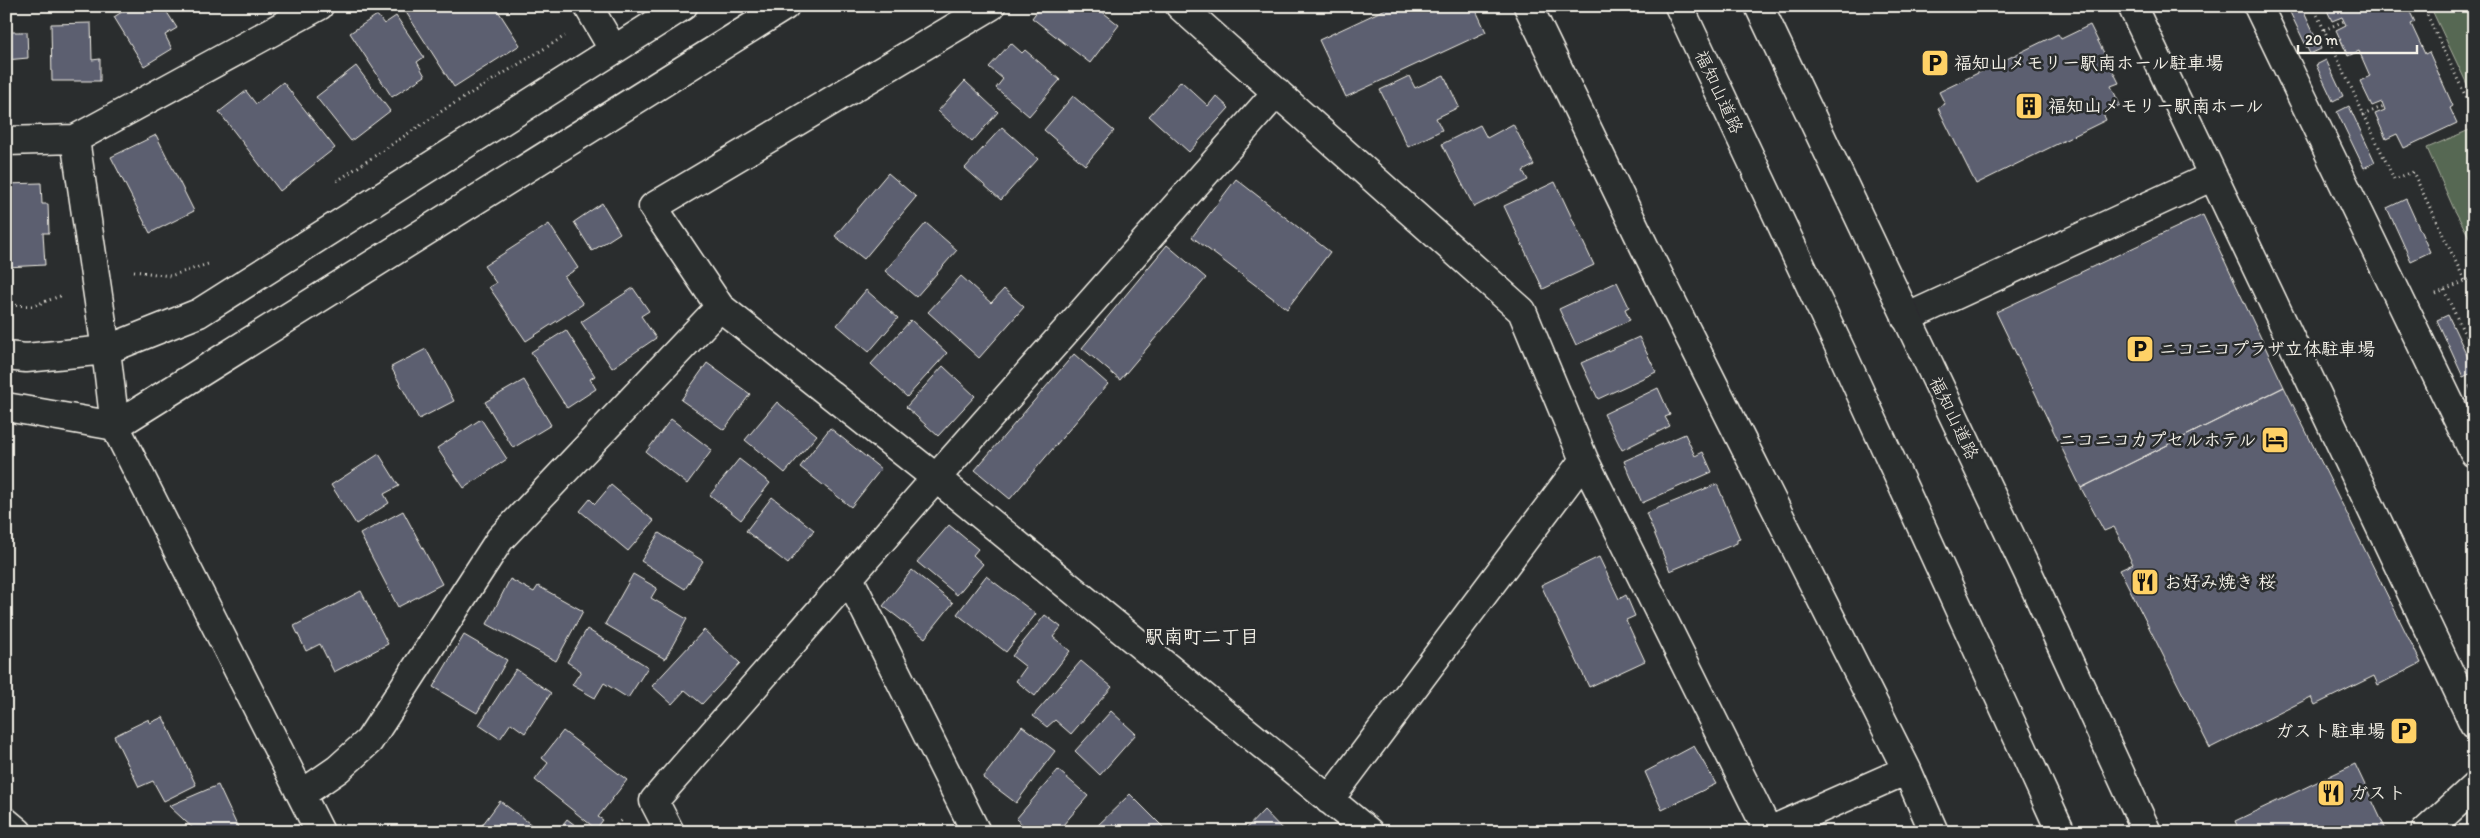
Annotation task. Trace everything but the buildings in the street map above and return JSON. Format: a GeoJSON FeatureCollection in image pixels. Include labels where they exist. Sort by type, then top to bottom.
{"type":"FeatureCollection","features":[{"type":"Feature","properties":{"kind":"main road"},"geometry":{"type":"LineString","coordinates":[[6,141],[75,139],[319,6]]}},
{"type":"Feature","properties":{"kind":"main road"},"geometry":{"type":"LineString","coordinates":[[588,6],[613,50]]}},
{"type":"Feature","properties":{"kind":"main road"},"geometry":{"type":"LineString","coordinates":[[6,356],[26,358],[106,350],[199,313],[683,6]]}},
{"type":"Feature","properties":{"kind":"main road"},"geometry":{"type":"LineString","coordinates":[[6,407],[115,426],[785,6]]}},
{"type":"Feature","properties":{"kind":"main road"},"geometry":{"type":"LineString","coordinates":[[992,6],[653,207],[720,307],[936,478],[1369,832]]}},
{"type":"Feature","properties":{"kind":"main road"},"geometry":{"type":"LineString","coordinates":[[1180,6],[1522,310],[1584,460],[1768,832],[1906,770]]}},
{"type":"Feature","properties":{"kind":"main road"},"geometry":{"type":"LineString","coordinates":[[1528,6],[1654,266],[1906,770],[1934,832]]}},
{"type":"Feature","properties":{"kind":"main road","name":"福知山道路"},"geometry":{"type":"LineString","coordinates":[[1678,6],[1843,355],[2060,832]]}},
{"type":"Feature","properties":{"kind":"main road","name":"福知山道路"},"geometry":{"type":"LineString","coordinates":[[1759,6],[2034,585],[2148,832]]}},
{"type":"Feature","properties":{"kind":"main road"},"geometry":{"type":"LineString","coordinates":[[2132,6],[2474,724]]}},
{"type":"Feature","properties":{"kind":"main road"},"geometry":{"type":"LineString","coordinates":[[2258,6],[2474,453]]}},
{"type":"Feature","properties":{"kind":"main road"},"geometry":{"type":"LineString","coordinates":[[670,832],[654,801],[1276,92]]}},
{"type":"Feature","properties":{"kind":"main road"},"geometry":{"type":"LineString","coordinates":[[75,139],[106,350],[115,426],[320,832]]}},
{"type":"Feature","properties":{"kind":"main road"},"geometry":{"type":"LineString","coordinates":[[1906,318],[2212,177]]}},
{"type":"Feature","properties":{"kind":"main road"},"geometry":{"type":"LineString","coordinates":[[302,794],[338,769],[369,741],[500,539],[720,307]]}},
{"type":"Feature","properties":{"kind":"main road"},"geometry":{"type":"LineString","coordinates":[[1329,800],[1584,460]]}},
{"type":"Feature","properties":{"kind":"main road"},"geometry":{"type":"LineString","coordinates":[[849,578],[976,832]]}},
{"type":"Feature","properties":{"kind":"main road"},"geometry":{"type":"LineString","coordinates":[[2425,832],[2474,787]]}},
{"type":"Feature","properties":{"kind":"main road"},"geometry":{"type":"LineString","coordinates":[[6,822],[18,832]]}},
{"type":"Feature","properties":{"kind":"path"},"geometry":{"type":"LineString","coordinates":[[2313,6],[2394,179],[2413,172],[2465,281]]}},
{"type":"Feature","properties":{"kind":"path"},"geometry":{"type":"LineString","coordinates":[[2423,6],[2474,114]]}},
{"type":"Feature","properties":{"kind":"path"},"geometry":{"type":"LineString","coordinates":[[2324,30],[2344,21]]}},
{"type":"Feature","properties":{"kind":"path"},"geometry":{"type":"LineString","coordinates":[[328,187],[444,109],[566,36]]}},
{"type":"Feature","properties":{"kind":"path"},"geometry":{"type":"LineString","coordinates":[[2364,115],[2384,106]]}},
{"type":"Feature","properties":{"kind":"path"},"geometry":{"type":"LineString","coordinates":[[134,271],[170,276],[212,262]]}},
{"type":"Feature","properties":{"kind":"path"},"geometry":{"type":"LineString","coordinates":[[2404,309],[2474,277]]}},
{"type":"Feature","properties":{"kind":"path"},"geometry":{"type":"LineString","coordinates":[[6,305],[33,306],[60,296],[64,290]]}},
{"type":"Feature","properties":{"kind":"path"},"geometry":{"type":"LineString","coordinates":[[2444,290],[2474,354]]}},
{"type":"Feature","properties":{"kind":"path"},"geometry":{"type":"LineString","coordinates":[[2474,578],[2466,582],[2474,600]]}},
{"type":"Feature","properties":{"kind":"green space"},"geometry":{"type":"Polygon","coordinates":[[[2430,6],[2473,6],[2474,99],[2430,6]]]}},
{"type":"Feature","properties":{"kind":"green space"},"geometry":{"type":"Polygon","coordinates":[[[2474,128],[2474,246],[2453,207],[2427,148],[2474,128]]]}},
{"type":"Feature","properties":{"kind":"place","name":"福知山メモリー駅南ホール駐車場"},"geometry":{"type":"Point","coordinates":[1935,63]}},
{"type":"Feature","properties":{"kind":"place","name":"福知山メモリー駅南ホール"},"geometry":{"type":"Point","coordinates":[2029,106]}},
{"type":"Feature","properties":{"kind":"place","name":"ニコニコプラザ立体駐車場"},"geometry":{"type":"Point","coordinates":[2140,349]}},
{"type":"Feature","properties":{"kind":"place","name":"ニコニコカプセルホテル"},"geometry":{"type":"Point","coordinates":[2275,440]}},
{"type":"Feature","properties":{"kind":"place","name":"お好み焼き 桜"},"geometry":{"type":"Point","coordinates":[2145,582]}},
{"type":"Feature","properties":{"kind":"place","name":"ガスト駐車場"},"geometry":{"type":"Point","coordinates":[2404,731]}},
{"type":"Feature","properties":{"kind":"place","name":"ガスト"},"geometry":{"type":"Point","coordinates":[2331,793]}},
{"type":"Feature","properties":{"kind":"district","name":"駅南町二丁目"},"geometry":{"type":"Point","coordinates":[1202,636]}}]}
